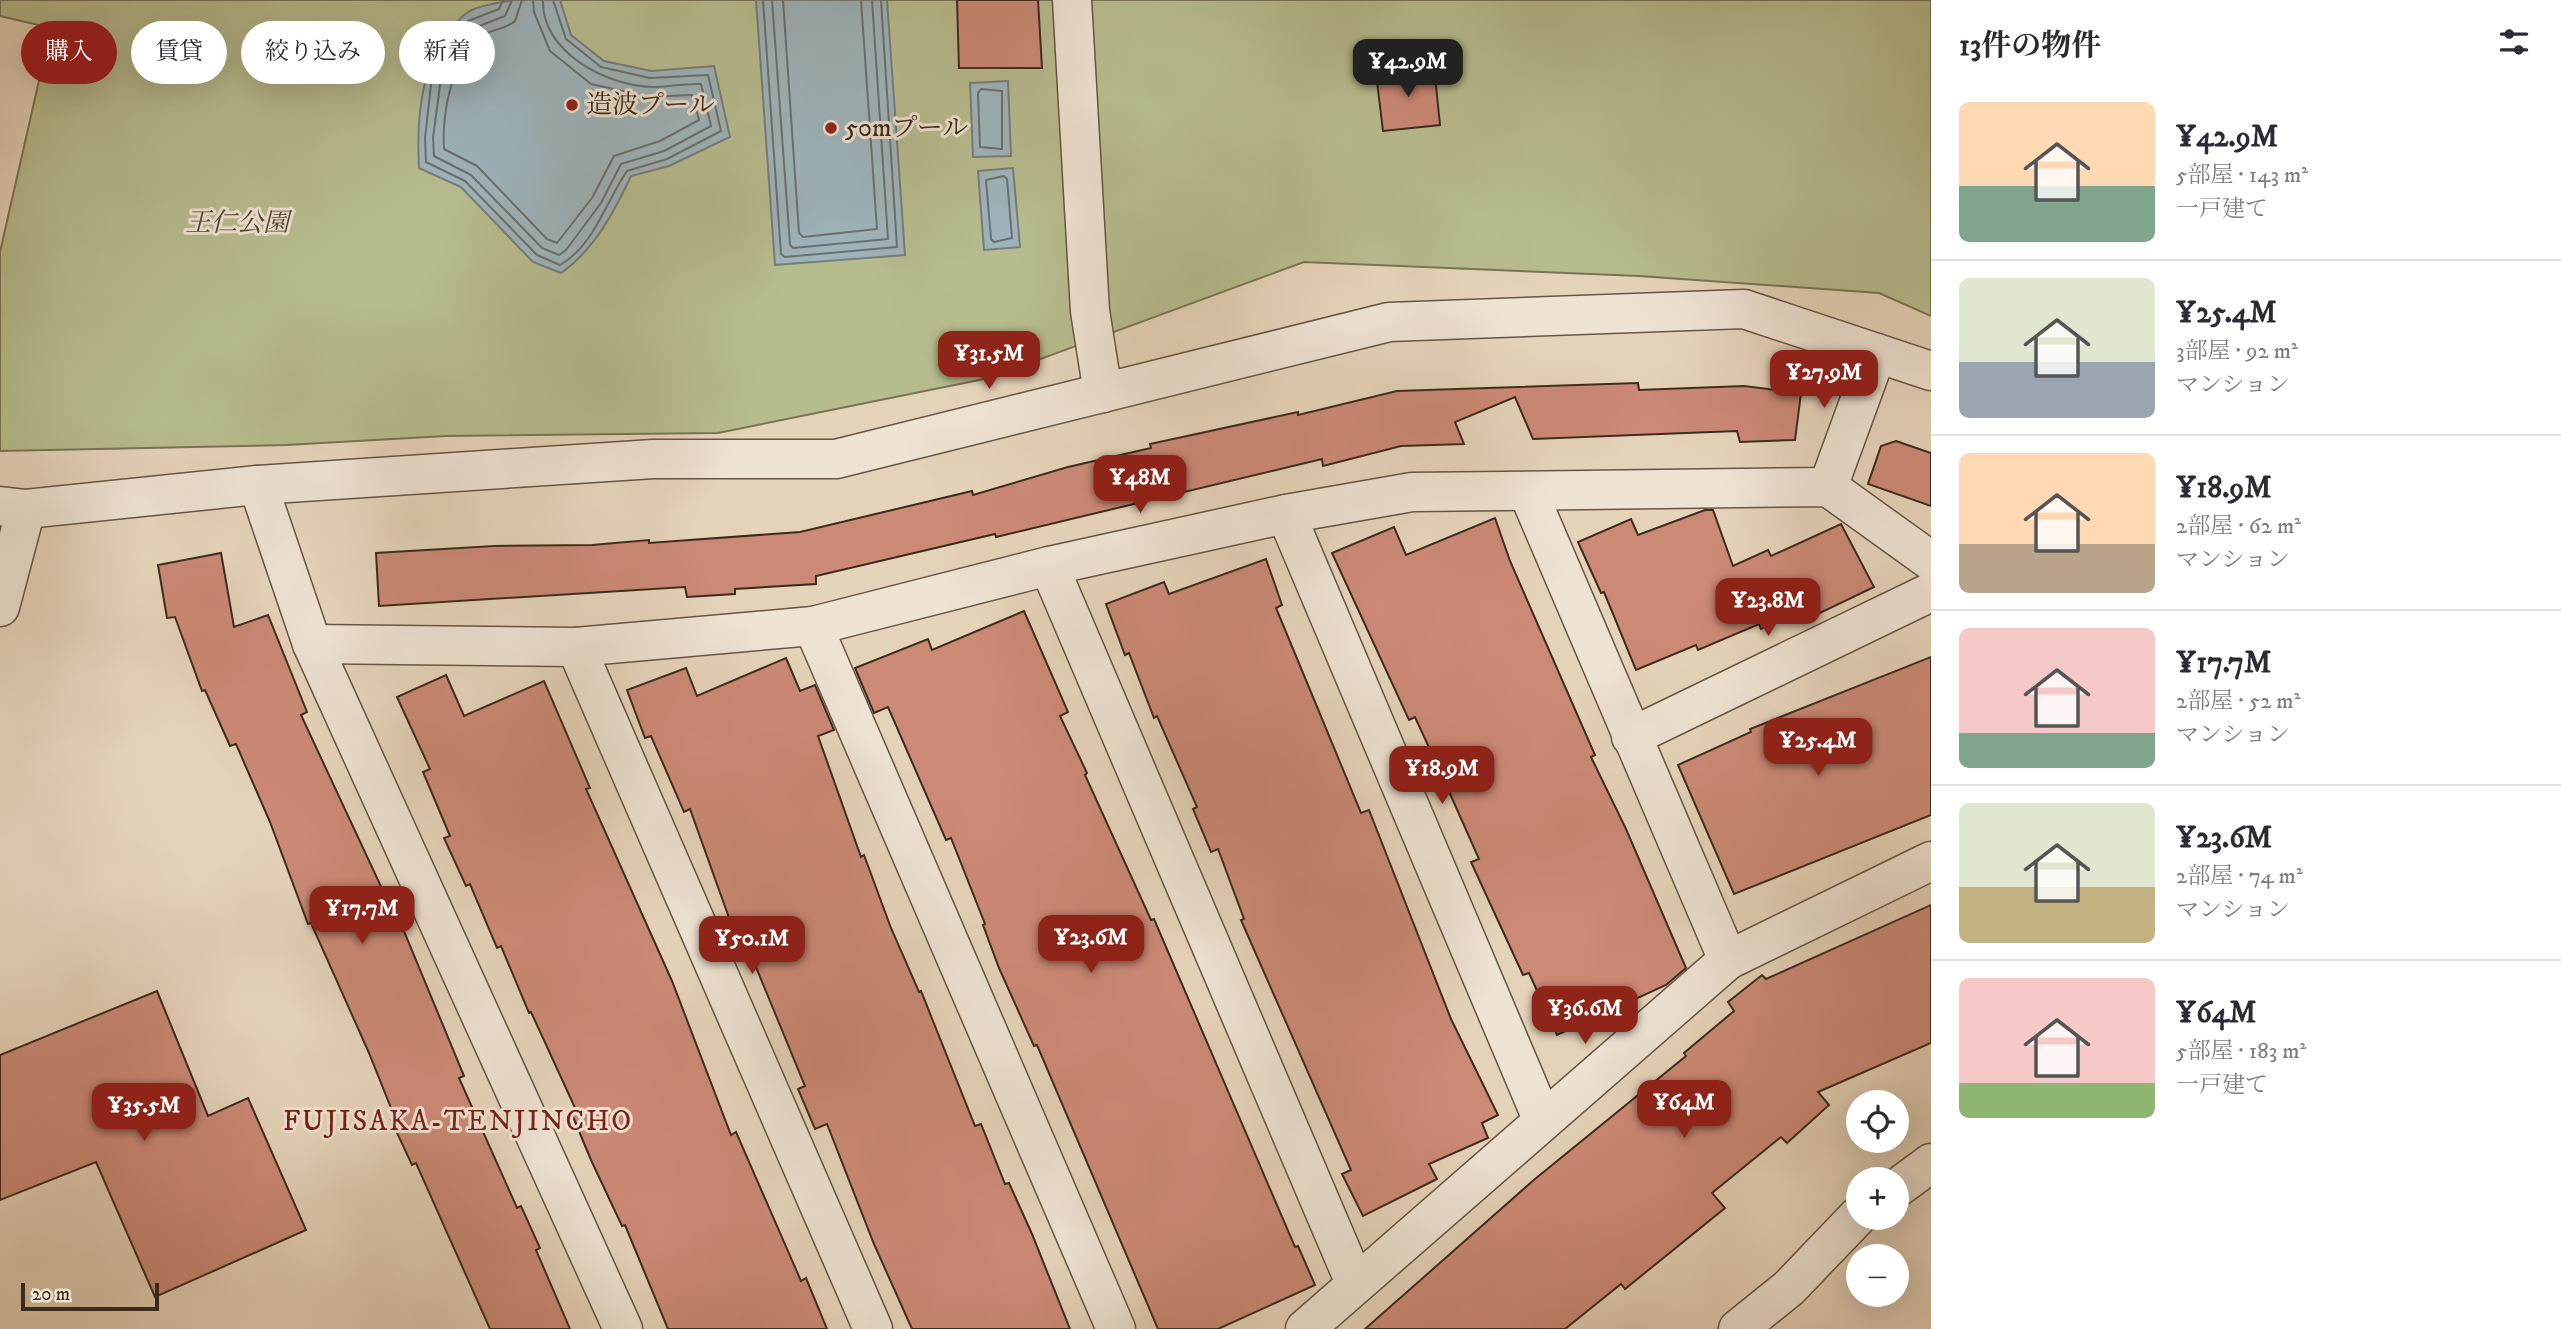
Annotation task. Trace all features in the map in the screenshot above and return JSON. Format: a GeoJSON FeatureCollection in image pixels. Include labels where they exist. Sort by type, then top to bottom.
{"type":"FeatureCollection","features":[{"type":"Feature","properties":{"kind":"street"},"geometry":{"type":"LineString","coordinates":[[1072,0],[1090,311],[1103,393]]}},
{"type":"Feature","properties":{"kind":"street"},"geometry":{"type":"LineString","coordinates":[[0,607],[13,508],[258,485],[653,459],[836,459],[1390,322],[1744,309],[1931,371]]}},
{"type":"Feature","properties":{"kind":"street"},"geometry":{"type":"LineString","coordinates":[[1828,487],[1877,353]]}},
{"type":"Feature","properties":{"kind":"street"},"geometry":{"type":"LineString","coordinates":[[258,485],[312,644],[623,1329]]}},
{"type":"Feature","properties":{"kind":"street"},"geometry":{"type":"LineString","coordinates":[[312,644],[576,647],[813,626],[1049,566],[1286,514],[1412,492],[1828,487],[1931,561]]}},
{"type":"Feature","properties":{"kind":"street"},"geometry":{"type":"LineString","coordinates":[[1528,492],[1728,960]]}},
{"type":"Feature","properties":{"kind":"street"},"geometry":{"type":"LineString","coordinates":[[1286,514],[1543,1121]]}},
{"type":"Feature","properties":{"kind":"street"},"geometry":{"type":"LineString","coordinates":[[1049,566],[1355,1283]]}},
{"type":"Feature","properties":{"kind":"street"},"geometry":{"type":"LineString","coordinates":[[1631,737],[1931,592]]}},
{"type":"Feature","properties":{"kind":"street"},"geometry":{"type":"LineString","coordinates":[[813,626],[1116,1329]]}},
{"type":"Feature","properties":{"kind":"street"},"geometry":{"type":"LineString","coordinates":[[576,647],[873,1329]]}},
{"type":"Feature","properties":{"kind":"street"},"geometry":{"type":"LineString","coordinates":[[1305,1329],[1728,960],[1931,861]]}},
{"type":"Feature","properties":{"kind":"street"},"geometry":{"type":"LineString","coordinates":[[1909,1179],[1931,1163]]}},
{"type":"Feature","properties":{"kind":"street"},"geometry":{"type":"LineString","coordinates":[[1738,1329],[1789,1288],[1846,1229]]}},
{"type":"Feature","properties":{"kind":"green space","name":"王仁公園"},"geometry":{"type":"Polygon","coordinates":[[[0,0],[1931,0],[1931,316],[1879,293],[1639,276],[1304,262],[989,378],[718,433],[446,436],[286,445],[0,451],[0,252],[38,84],[117,84],[117,21],[21,21],[0,16],[0,0]]]}},
{"type":"Feature","properties":{"kind":"water","name":"造波プール"},"geometry":{"type":"Polygon","coordinates":[[[514,0],[560,0],[571,35],[604,61],[651,71],[714,66],[730,137],[669,166],[631,176],[593,242],[561,273],[533,262],[461,187],[419,168],[419,127],[425,84],[495,84],[495,21],[459,21],[468,12],[514,0]]]}},
{"type":"Feature","properties":{"kind":"water","name":"50mプール"},"geometry":{"type":"Polygon","coordinates":[[[756,0],[887,0],[905,255],[775,265],[756,0]]]}},
{"type":"Feature","properties":{"kind":"water"},"geometry":{"type":"Polygon","coordinates":[[[1008,81],[1011,156],[973,157],[970,83],[1008,81]]]}},
{"type":"Feature","properties":{"kind":"water"},"geometry":{"type":"Polygon","coordinates":[[[1013,168],[1020,247],[984,250],[978,171],[1013,168]]]}},
{"type":"Feature","properties":{"kind":"building"},"geometry":{"type":"Polygon","coordinates":[[[957,0],[1038,0],[1042,68],[959,68],[957,0]]]}},
{"type":"Feature","properties":{"kind":"building"},"geometry":{"type":"Polygon","coordinates":[[[1434,66],[1440,125],[1383,131],[1376,73],[1434,66]]]}},
{"type":"Feature","properties":{"kind":"building"},"geometry":{"type":"Polygon","coordinates":[[[1638,383],[1639,390],[1744,386],[1801,393],[1795,440],[1740,442],[1737,431],[1533,439],[1515,397],[1455,422],[1464,444],[1401,446],[1323,466],[1322,459],[996,537],[995,534],[816,576],[816,584],[735,589],[735,594],[687,597],[685,587],[379,606],[376,553],[494,546],[592,545],[649,540],[649,543],[800,532],[972,491],[973,495],[1068,467],[1151,448],[1150,444],[1298,412],[1298,415],[1397,391],[1638,383]]]}},
{"type":"Feature","properties":{"kind":"building"},"geometry":{"type":"Polygon","coordinates":[[[1896,441],[1931,453],[1931,506],[1868,484],[1881,446],[1896,441]]]}},
{"type":"Feature","properties":{"kind":"building"},"geometry":{"type":"Polygon","coordinates":[[[1705,510],[1713,510],[1733,566],[1768,550],[1771,556],[1841,524],[1874,587],[1820,613],[1816,604],[1761,629],[1759,624],[1698,650],[1696,645],[1636,670],[1604,592],[1601,593],[1578,542],[1631,519],[1638,535],[1705,510]]]}},
{"type":"Feature","properties":{"kind":"building"},"geometry":{"type":"Polygon","coordinates":[[[1495,518],[1510,561],[1595,755],[1591,757],[1626,829],[1686,968],[1666,985],[1557,1035],[1529,973],[1523,975],[1471,862],[1479,859],[1415,717],[1409,720],[1332,553],[1394,527],[1406,555],[1495,518]]]}},
{"type":"Feature","properties":{"kind":"building"},"geometry":{"type":"Polygon","coordinates":[[[221,553],[234,627],[268,615],[307,712],[301,715],[391,908],[394,907],[464,1076],[459,1078],[517,1208],[521,1206],[540,1248],[536,1250],[570,1329],[490,1329],[416,1163],[412,1165],[391,1120],[395,1118],[369,1053],[311,923],[308,924],[270,822],[236,744],[230,746],[205,690],[202,691],[175,617],[167,618],[158,565],[221,553]]]}},
{"type":"Feature","properties":{"kind":"building"},"geometry":{"type":"Polygon","coordinates":[[[1266,559],[1282,605],[1276,608],[1361,813],[1369,810],[1451,1019],[1498,1115],[1482,1123],[1488,1138],[1429,1164],[1437,1179],[1363,1216],[1342,1174],[1351,1170],[1241,920],[1244,919],[1218,849],[1211,852],[1193,809],[1197,807],[1157,716],[1154,718],[1129,653],[1125,655],[1106,604],[1164,582],[1169,594],[1266,559]]]}},
{"type":"Feature","properties":{"kind":"building"},"geometry":{"type":"Polygon","coordinates":[[[1024,611],[1068,712],[1060,716],[1087,773],[1085,775],[1151,920],[1154,919],[1295,1247],[1298,1246],[1315,1285],[1218,1329],[1158,1329],[1037,1045],[1034,1046],[999,968],[983,925],[985,924],[951,838],[946,840],[888,707],[874,713],[855,668],[928,639],[932,650],[1024,611]]]}},
{"type":"Feature","properties":{"kind":"building"},"geometry":{"type":"Polygon","coordinates":[[[1931,657],[1931,815],[1734,894],[1678,765],[1751,732],[1750,729],[1931,657]]]}},
{"type":"Feature","properties":{"kind":"building"},"geometry":{"type":"Polygon","coordinates":[[[786,658],[800,691],[815,685],[834,730],[818,736],[861,857],[864,855],[891,928],[919,992],[921,991],[975,1126],[981,1124],[1005,1184],[1009,1183],[1070,1329],[912,1329],[874,1244],[827,1124],[815,1129],[798,1089],[805,1086],[744,938],[737,940],[690,809],[684,812],[651,736],[645,738],[627,690],[686,668],[697,696],[786,658]]]}},
{"type":"Feature","properties":{"kind":"building"},"geometry":{"type":"Polygon","coordinates":[[[446,675],[464,716],[544,681],[590,788],[586,789],[672,981],[731,1135],[736,1132],[801,1281],[806,1278],[827,1329],[668,1329],[625,1225],[622,1226],[591,1160],[571,1112],[576,1110],[531,1012],[529,1013],[501,946],[497,948],[470,884],[466,886],[444,838],[450,836],[423,772],[430,769],[397,697],[446,675]]]}},
{"type":"Feature","properties":{"kind":"building"},"geometry":{"type":"Polygon","coordinates":[[[1931,905],[1931,1043],[1818,1092],[1829,1105],[1787,1143],[1781,1137],[1712,1193],[1725,1208],[1625,1289],[1621,1284],[1565,1329],[1365,1329],[1535,1179],[1686,1056],[1684,1053],[1734,1011],[1728,1002],[1762,975],[1766,979],[1931,905]]]}},
{"type":"Feature","properties":{"kind":"building"},"geometry":{"type":"Polygon","coordinates":[[[157,991],[208,1116],[248,1098],[306,1230],[155,1297],[96,1162],[0,1200],[0,1055],[157,991]]]}},
{"type":"Feature","properties":{"kind":"place","name":"造波プール"},"geometry":{"type":"Point","coordinates":[572,105]}},
{"type":"Feature","properties":{"kind":"place","name":"50mプール"},"geometry":{"type":"Point","coordinates":[831,128]}},
{"type":"Feature","properties":{"kind":"district","name":"FUJISAKA-TENJINCHO"},"geometry":{"type":"Point","coordinates":[458,1121]}}]}
